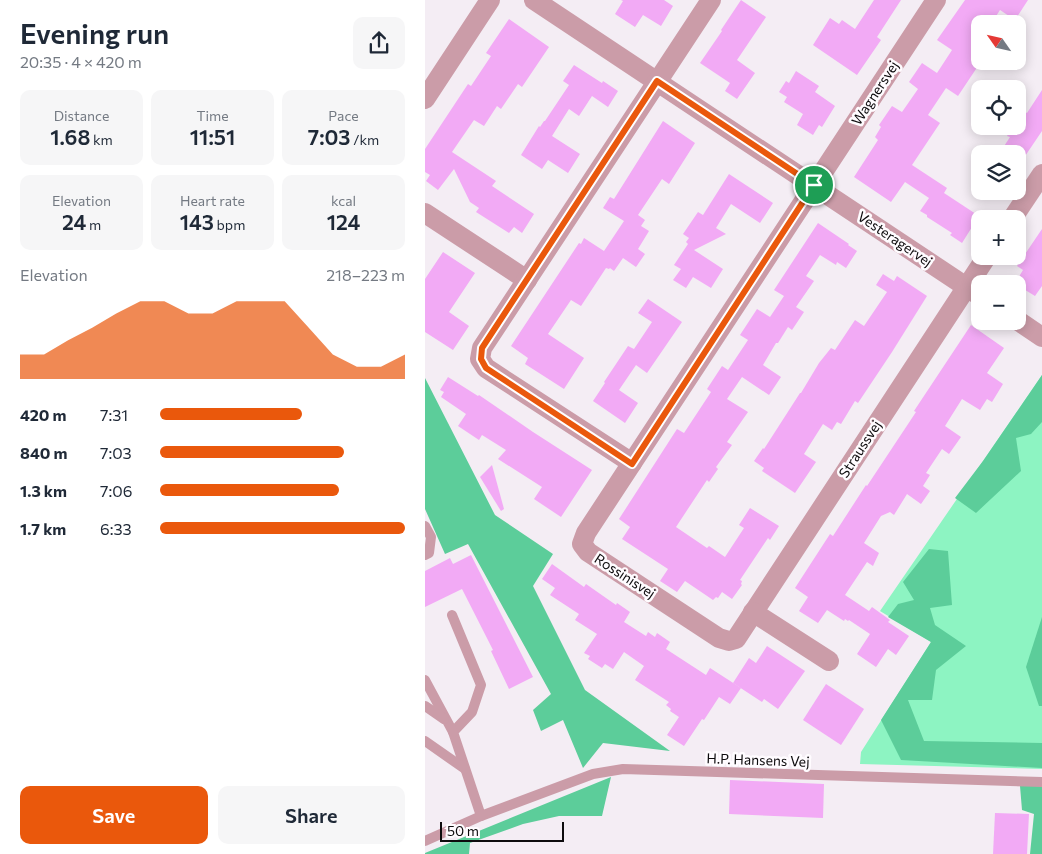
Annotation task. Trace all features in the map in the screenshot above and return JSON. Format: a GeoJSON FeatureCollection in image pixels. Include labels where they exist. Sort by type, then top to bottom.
{"type":"FeatureCollection","features":[{"type":"Feature","properties":{"kind":"street"},"geometry":{"type":"LineString","coordinates":[[425,100],[490,0]]}},
{"type":"Feature","properties":{"kind":"street","name":"Vesteragervej"},"geometry":{"type":"LineString","coordinates":[[534,0],[971,290]]}},
{"type":"Feature","properties":{"kind":"street"},"geometry":{"type":"LineString","coordinates":[[632,464],[486,368],[481,359],[482,348],[711,0]]}},
{"type":"Feature","properties":{"kind":"street","name":"Wagnersvej"},"geometry":{"type":"LineString","coordinates":[[814,185],[935,0]]}},
{"type":"Feature","properties":{"kind":"street"},"geometry":{"type":"LineString","coordinates":[[1018,210],[1042,174]]}},
{"type":"Feature","properties":{"kind":"street","name":"Rossinisvej"},"geometry":{"type":"LineString","coordinates":[[729,641],[719,638],[589,552],[582,544],[586,533],[814,185]]}},
{"type":"Feature","properties":{"kind":"street"},"geometry":{"type":"LineString","coordinates":[[425,213],[527,280]]}},
{"type":"Feature","properties":{"kind":"street","name":"Straussvej"},"geometry":{"type":"LineString","coordinates":[[729,641],[736,638],[971,294]]}},
{"type":"Feature","properties":{"kind":"street"},"geometry":{"type":"LineString","coordinates":[[1026,326],[1042,337]]}},
{"type":"Feature","properties":{"kind":"street"},"geometry":{"type":"LineString","coordinates":[[753,612],[829,661]]}},
{"type":"Feature","properties":{"kind":"lane"},"geometry":{"type":"LineString","coordinates":[[425,526],[431,537],[429,553],[425,555]]}},
{"type":"Feature","properties":{"kind":"lane"},"geometry":{"type":"LineString","coordinates":[[452,615],[481,685],[471,712],[453,732]]}},
{"type":"Feature","properties":{"kind":"lane"},"geometry":{"type":"LineString","coordinates":[[425,680],[453,732],[481,816]]}},
{"type":"Feature","properties":{"kind":"lane"},"geometry":{"type":"LineString","coordinates":[[425,706],[447,721]]}},
{"type":"Feature","properties":{"kind":"lane"},"geometry":{"type":"LineString","coordinates":[[425,741],[465,769]]}},
{"type":"Feature","properties":{"kind":"lane","name":"H.P. Hansens Vej"},"geometry":{"type":"LineString","coordinates":[[425,841],[481,816],[593,774],[623,769],[1042,782]]}},
{"type":"Feature","properties":{"kind":"green space"},"geometry":{"type":"Polygon","coordinates":[[[1042,375],[1042,769],[860,764],[861,752],[931,642],[880,611],[1042,375]]]}},
{"type":"Feature","properties":{"kind":"green space"},"geometry":{"type":"Polygon","coordinates":[[[1042,375],[1042,422],[1031,434],[1016,438],[1021,471],[976,513],[955,498],[1042,375]]]}},
{"type":"Feature","properties":{"kind":"green space"},"geometry":{"type":"Polygon","coordinates":[[[425,378],[495,515],[553,554],[533,586],[585,690],[670,751],[603,743],[583,768],[563,720],[541,731],[533,710],[551,694],[468,544],[445,554],[425,509],[425,378]]]}},
{"type":"Feature","properties":{"kind":"green space"},"geometry":{"type":"Polygon","coordinates":[[[929,549],[948,551],[952,605],[930,608],[935,625],[966,646],[936,670],[932,700],[908,700],[924,741],[1042,743],[1042,768],[901,760],[881,720],[931,642],[888,617],[898,604],[914,600],[903,582],[929,549]]]}},
{"type":"Feature","properties":{"kind":"green space"},"geometry":{"type":"Polygon","coordinates":[[[1042,617],[1042,706],[1039,706],[1026,667],[1042,617]]]}},
{"type":"Feature","properties":{"kind":"green space"},"geometry":{"type":"Polygon","coordinates":[[[611,777],[602,816],[559,816],[523,824],[470,843],[469,854],[425,854],[425,853],[611,777]]]}},
{"type":"Feature","properties":{"kind":"green space"},"geometry":{"type":"Polygon","coordinates":[[[1020,786],[1042,786],[1042,854],[1030,854],[1034,814],[1022,810],[1020,786]]]}},
{"type":"Feature","properties":{"kind":"building"},"geometry":{"type":"Polygon","coordinates":[[[621,0],[664,0],[673,6],[661,26],[643,15],[635,27],[615,14],[623,1],[621,0]]]}},
{"type":"Feature","properties":{"kind":"building"},"geometry":{"type":"Polygon","coordinates":[[[741,0],[766,17],[737,60],[755,73],[737,99],[725,91],[730,83],[700,63],[741,0]]]}},
{"type":"Feature","properties":{"kind":"building"},"geometry":{"type":"Polygon","coordinates":[[[874,0],[901,0],[877,37],[881,40],[857,75],[813,45],[830,18],[839,24],[842,20],[855,29],[874,0]]]}},
{"type":"Feature","properties":{"kind":"building"},"geometry":{"type":"Polygon","coordinates":[[[965,0],[1028,0],[1018,15],[1008,15],[1000,10],[997,15],[971,15],[971,70],[975,70],[958,96],[946,88],[928,115],[940,123],[912,165],[947,188],[944,193],[971,211],[971,229],[962,243],[950,235],[952,233],[920,211],[929,198],[905,182],[891,202],[854,177],[878,140],[875,137],[881,127],[879,125],[892,106],[902,112],[918,89],[909,82],[922,63],[937,73],[952,50],[937,40],[965,0]]]}},
{"type":"Feature","properties":{"kind":"building"},"geometry":{"type":"Polygon","coordinates":[[[509,19],[549,47],[522,87],[518,84],[501,109],[497,106],[484,126],[474,120],[452,152],[496,181],[492,186],[534,214],[522,233],[514,227],[509,233],[476,212],[479,208],[470,202],[454,169],[438,190],[426,181],[430,175],[425,172],[425,149],[468,84],[471,86],[491,56],[486,53],[509,19]]]}},
{"type":"Feature","properties":{"kind":"building"},"geometry":{"type":"Polygon","coordinates":[[[574,65],[618,91],[608,107],[592,96],[579,116],[569,109],[552,136],[580,154],[568,173],[548,160],[542,169],[521,155],[539,126],[545,121],[569,85],[563,81],[574,65]]]}},
{"type":"Feature","properties":{"kind":"building"},"geometry":{"type":"Polygon","coordinates":[[[796,71],[819,86],[815,92],[835,106],[822,127],[819,125],[813,135],[797,125],[803,114],[784,102],[787,97],[779,92],[786,81],[789,83],[796,71]]]}},
{"type":"Feature","properties":{"kind":"building"},"geometry":{"type":"Polygon","coordinates":[[[1042,90],[1042,131],[1026,155],[1026,145],[1005,145],[1010,137],[1008,135],[1026,135],[1027,113],[1042,90]]]}},
{"type":"Feature","properties":{"kind":"building"},"geometry":{"type":"Polygon","coordinates":[[[663,121],[695,143],[669,184],[662,179],[638,215],[645,220],[641,226],[649,231],[638,249],[645,254],[636,267],[623,258],[614,271],[606,268],[581,306],[571,300],[548,334],[584,358],[564,389],[525,364],[528,358],[511,346],[579,243],[581,244],[584,238],[604,251],[624,221],[603,208],[610,197],[614,199],[663,121]]]}},
{"type":"Feature","properties":{"kind":"building"},"geometry":{"type":"Polygon","coordinates":[[[729,174],[773,203],[760,223],[731,204],[716,228],[726,234],[694,250],[723,269],[711,288],[693,277],[686,288],[673,280],[681,269],[674,265],[688,244],[686,242],[689,238],[683,234],[698,212],[703,215],[729,174]]]}},
{"type":"Feature","properties":{"kind":"building"},"geometry":{"type":"Polygon","coordinates":[[[818,223],[857,251],[846,268],[837,262],[836,265],[820,255],[806,276],[814,281],[796,307],[804,312],[792,330],[788,327],[763,365],[781,377],[769,395],[742,377],[727,399],[748,412],[727,442],[732,445],[716,467],[718,469],[709,482],[707,480],[676,527],[707,548],[709,546],[725,557],[744,528],[739,525],[750,508],[779,526],[770,540],[768,538],[740,580],[742,585],[732,599],[722,592],[718,598],[716,597],[713,600],[685,581],[677,592],[660,581],[668,569],[622,539],[630,527],[619,519],[677,429],[684,433],[711,392],[707,389],[722,366],[728,370],[748,340],[740,335],[757,309],[770,317],[784,296],[774,290],[818,223]]]}},
{"type":"Feature","properties":{"kind":"building"},"geometry":{"type":"Polygon","coordinates":[[[1042,229],[1042,286],[1035,296],[1026,290],[1026,275],[1020,275],[1023,270],[1017,266],[1026,265],[1026,253],[1042,229]]]}},
{"type":"Feature","properties":{"kind":"building"},"geometry":{"type":"Polygon","coordinates":[[[443,252],[475,273],[449,312],[469,326],[453,350],[425,332],[425,279],[443,252]]]}},
{"type":"Feature","properties":{"kind":"building"},"geometry":{"type":"Polygon","coordinates":[[[883,274],[894,281],[897,276],[927,296],[858,403],[855,401],[841,424],[837,422],[832,430],[823,424],[804,454],[816,462],[795,493],[762,471],[764,468],[754,461],[764,449],[819,363],[831,348],[835,350],[855,320],[864,326],[887,292],[876,285],[883,274]]]}},
{"type":"Feature","properties":{"kind":"building"},"geometry":{"type":"Polygon","coordinates":[[[648,299],[682,322],[647,373],[636,365],[619,390],[638,403],[625,423],[593,401],[628,346],[634,349],[652,322],[638,313],[648,299]]]}},
{"type":"Feature","properties":{"kind":"building"},"geometry":{"type":"Polygon","coordinates":[[[971,325],[971,330],[978,330],[1004,348],[987,373],[1003,384],[992,402],[987,399],[980,410],[962,399],[945,426],[961,437],[949,454],[942,449],[926,473],[930,475],[923,486],[930,491],[921,504],[907,494],[894,515],[890,512],[881,516],[864,543],[879,553],[873,566],[867,562],[845,595],[869,611],[872,607],[890,620],[888,622],[909,636],[896,655],[888,649],[876,667],[857,654],[870,634],[849,620],[845,619],[844,621],[827,610],[818,623],[799,611],[808,597],[795,588],[830,534],[833,536],[867,486],[916,412],[914,411],[971,325]]]}},
{"type":"Feature","properties":{"kind":"building"},"geometry":{"type":"Polygon","coordinates":[[[448,377],[479,395],[592,470],[561,517],[534,499],[542,487],[498,459],[506,450],[482,435],[479,440],[458,426],[466,414],[441,397],[444,392],[440,390],[448,377]]]}},
{"type":"Feature","properties":{"kind":"building"},"geometry":{"type":"Polygon","coordinates":[[[492,465],[504,509],[501,511],[480,477],[492,465]]]}},
{"type":"Feature","properties":{"kind":"building"},"geometry":{"type":"Polygon","coordinates":[[[471,555],[533,677],[509,689],[491,651],[493,650],[462,589],[425,607],[425,571],[450,558],[453,564],[471,555]]]}},
{"type":"Feature","properties":{"kind":"building"},"geometry":{"type":"Polygon","coordinates":[[[552,564],[584,587],[586,584],[616,605],[617,603],[630,612],[624,622],[646,636],[648,632],[655,637],[657,633],[670,642],[666,649],[706,675],[710,668],[741,688],[730,704],[719,697],[684,746],[667,735],[679,717],[670,711],[671,709],[666,705],[669,702],[635,680],[644,666],[624,652],[613,669],[605,664],[602,668],[588,659],[590,656],[584,653],[597,634],[575,620],[579,614],[550,595],[555,588],[542,579],[552,564]]]}},
{"type":"Feature","properties":{"kind":"building"},"geometry":{"type":"Polygon","coordinates":[[[767,646],[805,671],[778,709],[764,699],[762,702],[733,683],[749,658],[756,663],[767,646]]]}},
{"type":"Feature","properties":{"kind":"building"},"geometry":{"type":"Polygon","coordinates":[[[826,684],[864,709],[841,745],[803,720],[826,684]]]}},
{"type":"Feature","properties":{"kind":"building"},"geometry":{"type":"Polygon","coordinates":[[[730,780],[824,784],[823,818],[729,814],[730,780]]]}},
{"type":"Feature","properties":{"kind":"building"},"geometry":{"type":"Polygon","coordinates":[[[995,813],[1029,814],[1027,854],[993,854],[995,813]]]}},
{"type":"Feature","properties":{"kind":"route"},"geometry":{"type":"LineString","coordinates":[[657,81],[814,185],[632,464],[486,368],[481,359],[482,348],[657,81]]}}]}
